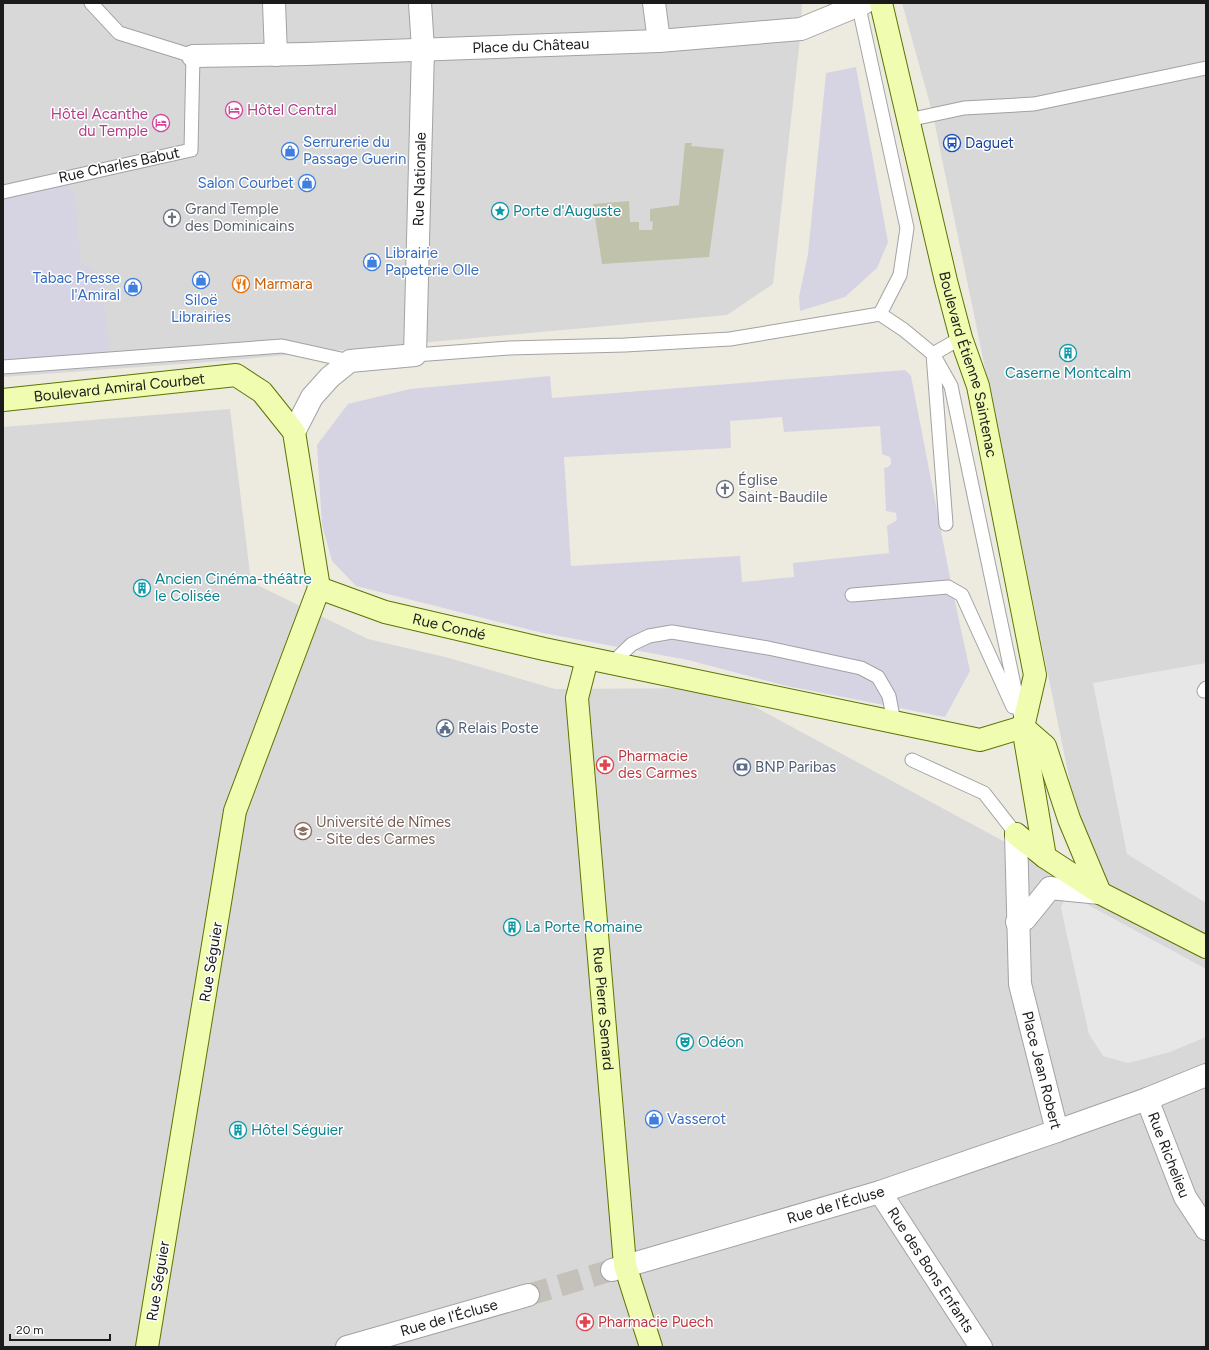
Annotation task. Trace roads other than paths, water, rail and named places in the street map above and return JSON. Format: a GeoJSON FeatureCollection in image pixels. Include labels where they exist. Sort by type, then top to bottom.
{"type":"FeatureCollection","features":[{"type":"Feature","properties":{"kind":"street"},"geometry":{"type":"LineString","coordinates":[[274,3],[276,55]]}},
{"type":"Feature","properties":{"kind":"street","name":"Rue Nationale"},"geometry":{"type":"LineString","coordinates":[[414,355],[423,49],[420,3]]}},
{"type":"Feature","properties":{"kind":"street"},"geometry":{"type":"LineString","coordinates":[[654,3],[659,41]]}},
{"type":"Feature","properties":{"kind":"street","name":"Boulevard Étienne Saintenac"},"geometry":{"type":"LineString","coordinates":[[881,3],[961,338],[978,386],[1035,675],[1022,727]]}},
{"type":"Feature","properties":{"kind":"street","name":"Place du Château"},"geometry":{"type":"LineString","coordinates":[[193,56],[276,55],[659,41],[800,29],[860,4]]}},
{"type":"Feature","properties":{"kind":"street"},"geometry":{"type":"LineString","coordinates":[[319,588],[294,432],[312,396],[330,377],[350,361],[414,355]]}},
{"type":"Feature","properties":{"kind":"street","name":"Boulevard Amiral Courbet"},"geometry":{"type":"LineString","coordinates":[[3,400],[236,375],[262,392],[294,432]]}},
{"type":"Feature","properties":{"kind":"street","name":"Rue Condé"},"geometry":{"type":"LineString","coordinates":[[319,588],[385,612],[611,664],[894,722]]}},
{"type":"Feature","properties":{"kind":"street","name":"Rue Séguier"},"geometry":{"type":"LineString","coordinates":[[147,1347],[236,811],[319,588]]}},
{"type":"Feature","properties":{"kind":"street","name":"Rue Pierre Semard"},"geometry":{"type":"LineString","coordinates":[[587,658],[577,698],[618,1268],[649,1338],[666,1347]]}},
{"type":"Feature","properties":{"kind":"street"},"geometry":{"type":"LineString","coordinates":[[894,722],[980,740],[1022,727]]}},
{"type":"Feature","properties":{"kind":"street"},"geometry":{"type":"LineString","coordinates":[[1018,922],[1025,919],[1050,888],[1022,727]]}},
{"type":"Feature","properties":{"kind":"street"},"geometry":{"type":"LineString","coordinates":[[1022,727],[1046,746],[1069,820],[1100,893]]}},
{"type":"Feature","properties":{"kind":"street"},"geometry":{"type":"LineString","coordinates":[[1016,834],[1045,857],[1100,893],[1206,947]]}},
{"type":"Feature","properties":{"kind":"street","name":"Place Jean Robert"},"geometry":{"type":"LineString","coordinates":[[1016,834],[1020,984],[1057,1131],[1147,1099],[1206,1075]]}},
{"type":"Feature","properties":{"kind":"street"},"geometry":{"type":"LineString","coordinates":[[1050,888],[1100,893]]}},
{"type":"Feature","properties":{"kind":"street","name":"Rue Richelieu"},"geometry":{"type":"LineString","coordinates":[[1147,1099],[1185,1197],[1206,1229]]}},
{"type":"Feature","properties":{"kind":"street","name":"Rue de l'Écluse"},"geometry":{"type":"LineString","coordinates":[[618,1268],[880,1192],[1057,1131]]}},
{"type":"Feature","properties":{"kind":"street","name":"Rue des Bons Enfants"},"geometry":{"type":"LineString","coordinates":[[880,1192],[981,1347]]}},
{"type":"Feature","properties":{"kind":"street","name":"Rue de l'Écluse"},"geometry":{"type":"LineString","coordinates":[[346,1347],[528,1295]]}},
{"type":"Feature","properties":{"kind":"lane"},"geometry":{"type":"LineString","coordinates":[[91,3],[119,33],[193,56]]}},
{"type":"Feature","properties":{"kind":"lane"},"geometry":{"type":"LineString","coordinates":[[860,4],[907,228],[900,275],[880,314]]}},
{"type":"Feature","properties":{"kind":"lane","name":"Rue Charles Babut"},"geometry":{"type":"LineString","coordinates":[[3,192],[191,150],[193,56]]}},
{"type":"Feature","properties":{"kind":"lane"},"geometry":{"type":"LineString","coordinates":[[908,120],[964,108],[1034,104],[1206,68]]}},
{"type":"Feature","properties":{"kind":"lane"},"geometry":{"type":"LineString","coordinates":[[414,355],[509,348],[625,345],[730,339],[880,314],[904,330],[933,354],[951,386],[1003,625],[1022,727]]}},
{"type":"Feature","properties":{"kind":"lane"},"geometry":{"type":"LineString","coordinates":[[933,354],[961,338]]}},
{"type":"Feature","properties":{"kind":"lane"},"geometry":{"type":"LineString","coordinates":[[3,367],[282,346],[350,361]]}},
{"type":"Feature","properties":{"kind":"lane"},"geometry":{"type":"LineString","coordinates":[[933,354],[946,524]]}},
{"type":"Feature","properties":{"kind":"lane"},"geometry":{"type":"LineString","coordinates":[[852,596],[948,587],[962,595],[1022,727]]}},
{"type":"Feature","properties":{"kind":"lane"},"geometry":{"type":"LineString","coordinates":[[611,664],[632,644],[649,636],[672,632],[768,648],[861,668],[878,677],[889,696],[894,722]]}},
{"type":"Feature","properties":{"kind":"lane"},"geometry":{"type":"LineString","coordinates":[[912,760],[984,792],[1016,834]]}},
{"type":"Feature","properties":{"kind":"tunnel"},"geometry":{"type":"LineString","coordinates":[[528,1295],[612,1270]]}},
{"type":"Feature","properties":{"kind":"place","name":"Hôtel Central"},"geometry":{"type":"Point","coordinates":[234,110]}},
{"type":"Feature","properties":{"kind":"place","name":"Hôtel Acanthe du Temple"},"geometry":{"type":"Point","coordinates":[161,123]}},
{"type":"Feature","properties":{"kind":"place","name":"Daguet"},"geometry":{"type":"Point","coordinates":[952,143]}},
{"type":"Feature","properties":{"kind":"place","name":"Serrurerie du Passage Guerin"},"geometry":{"type":"Point","coordinates":[290,151]}},
{"type":"Feature","properties":{"kind":"place","name":"Salon Courbet"},"geometry":{"type":"Point","coordinates":[307,183]}},
{"type":"Feature","properties":{"kind":"place","name":"Porte d'Auguste"},"geometry":{"type":"Point","coordinates":[500,211]}},
{"type":"Feature","properties":{"kind":"place","name":"Grand Temple des Dominicains"},"geometry":{"type":"Point","coordinates":[172,218]}},
{"type":"Feature","properties":{"kind":"place","name":"Librairie Papeterie Olle"},"geometry":{"type":"Point","coordinates":[372,262]}},
{"type":"Feature","properties":{"kind":"place","name":"Siloë Librairies"},"geometry":{"type":"Point","coordinates":[201,280]}},
{"type":"Feature","properties":{"kind":"place","name":"Marmara"},"geometry":{"type":"Point","coordinates":[241,284]}},
{"type":"Feature","properties":{"kind":"place","name":"Tabac Presse l'Amiral"},"geometry":{"type":"Point","coordinates":[133,287]}},
{"type":"Feature","properties":{"kind":"place","name":"Caserne Montcalm"},"geometry":{"type":"Point","coordinates":[1068,353]}},
{"type":"Feature","properties":{"kind":"place","name":"Église Saint-Baudile"},"geometry":{"type":"Point","coordinates":[725,489]}},
{"type":"Feature","properties":{"kind":"place","name":"Ancien Cinéma-théâtre le Colisée"},"geometry":{"type":"Point","coordinates":[142,588]}},
{"type":"Feature","properties":{"kind":"place","name":"Relais Poste"},"geometry":{"type":"Point","coordinates":[445,728]}},
{"type":"Feature","properties":{"kind":"place","name":"Pharmacie des Carmes"},"geometry":{"type":"Point","coordinates":[605,765]}},
{"type":"Feature","properties":{"kind":"place","name":"BNP Paribas"},"geometry":{"type":"Point","coordinates":[742,767]}},
{"type":"Feature","properties":{"kind":"place","name":"Université de Nîmes - Site des Carmes"},"geometry":{"type":"Point","coordinates":[303,831]}},
{"type":"Feature","properties":{"kind":"place","name":"La Porte Romaine"},"geometry":{"type":"Point","coordinates":[512,927]}},
{"type":"Feature","properties":{"kind":"place","name":"Odéon"},"geometry":{"type":"Point","coordinates":[685,1042]}},
{"type":"Feature","properties":{"kind":"place","name":"Vasserot"},"geometry":{"type":"Point","coordinates":[654,1119]}},
{"type":"Feature","properties":{"kind":"place","name":"Hôtel Séguier"},"geometry":{"type":"Point","coordinates":[238,1130]}},
{"type":"Feature","properties":{"kind":"place","name":"Pharmacie Puech"},"geometry":{"type":"Point","coordinates":[585,1322]}}]}
